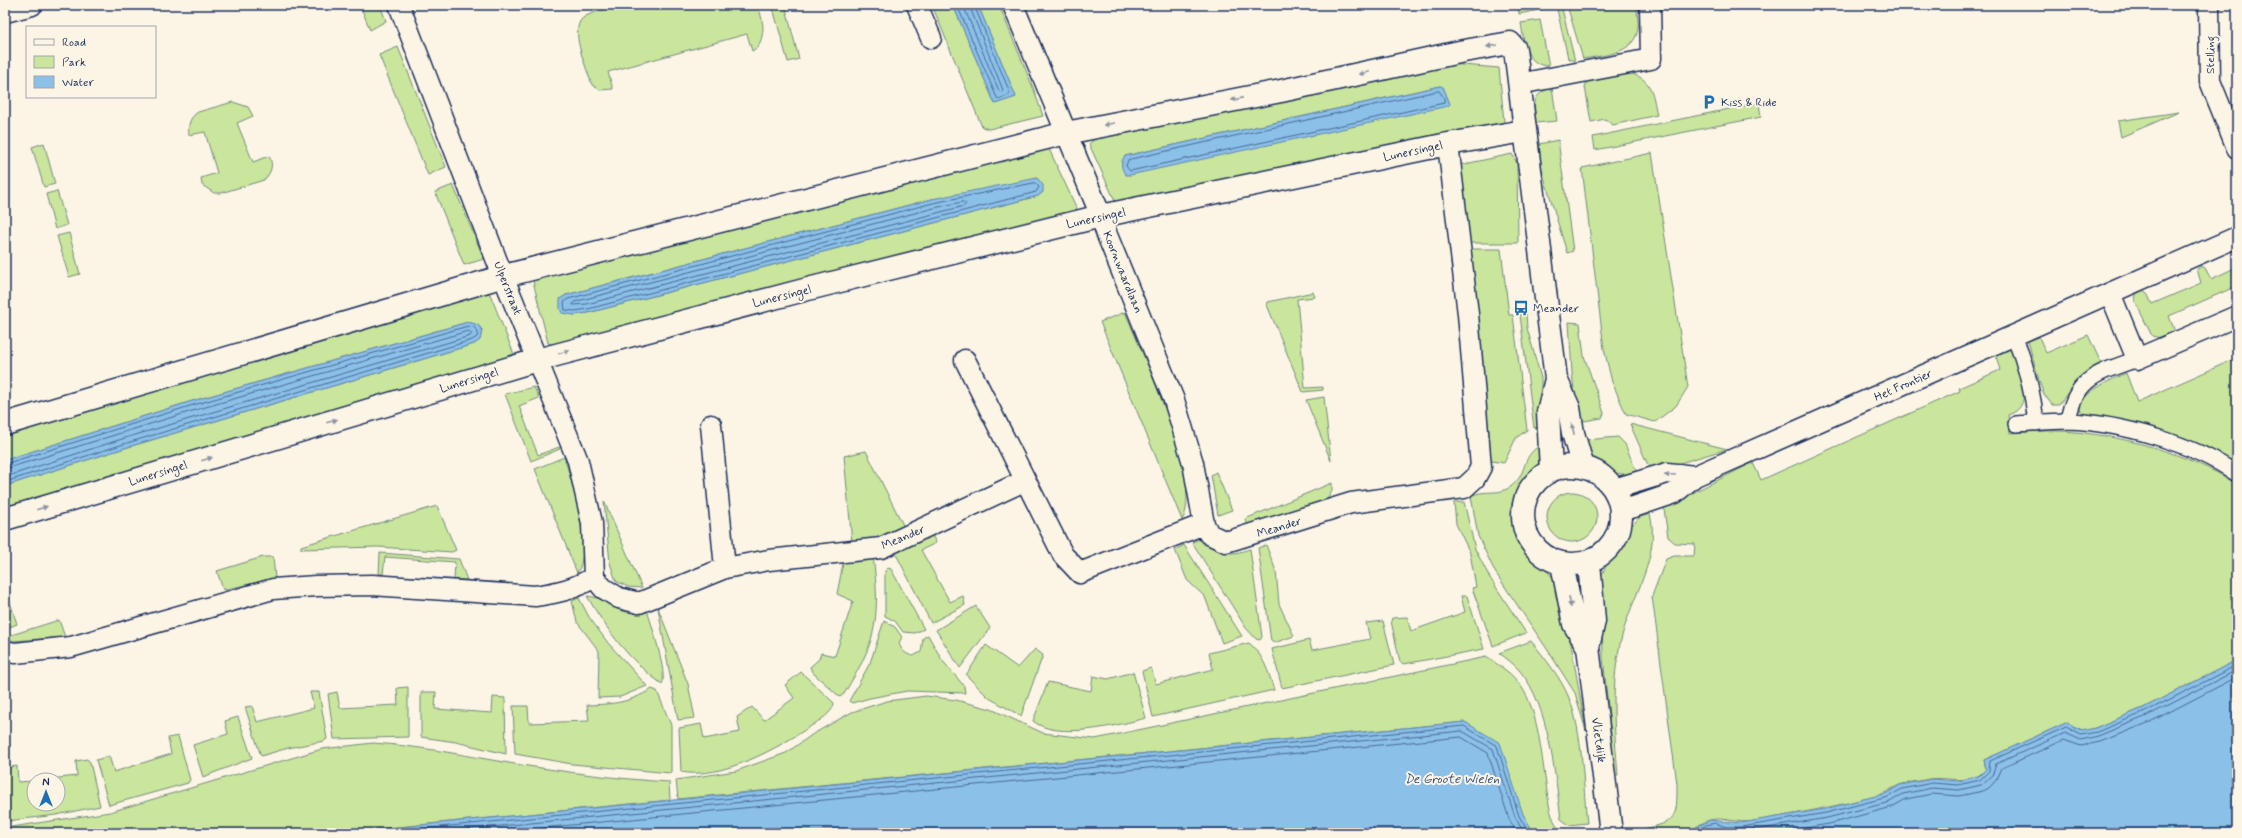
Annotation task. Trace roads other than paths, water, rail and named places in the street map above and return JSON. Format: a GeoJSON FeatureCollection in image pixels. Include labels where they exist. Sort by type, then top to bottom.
{"type":"FeatureCollection","features":[{"type":"Feature","properties":{"kind":"street"},"geometry":{"type":"LineString","coordinates":[[5,12],[32,5]]}},
{"type":"Feature","properties":{"kind":"street","name":"Ulperstraat"},"geometry":{"type":"LineString","coordinates":[[399,5],[504,276],[580,466],[592,523],[594,577]]}},
{"type":"Feature","properties":{"kind":"street"},"geometry":{"type":"LineString","coordinates":[[918,5],[931,38]]}},
{"type":"Feature","properties":{"kind":"street","name":"Koornwaardlaan"},"geometry":{"type":"LineString","coordinates":[[1013,5],[1101,216],[1107,235],[1174,400],[1193,463],[1204,524]]}},
{"type":"Feature","properties":{"kind":"street","name":"Stelling"},"geometry":{"type":"LineString","coordinates":[[2209,5],[2210,81],[2237,148]]}},
{"type":"Feature","properties":{"kind":"street"},"geometry":{"type":"LineString","coordinates":[[1519,84],[1651,59],[1650,9]]}},
{"type":"Feature","properties":{"kind":"street"},"geometry":{"type":"LineString","coordinates":[[5,424],[504,276],[1066,133],[1281,91],[1464,51],[1510,43],[1515,49],[1556,379],[1569,408],[1573,433],[1583,467]]}},
{"type":"Feature","properties":{"kind":"street","name":"Lunersingel"},"geometry":{"type":"LineString","coordinates":[[5,519],[537,360],[808,289],[1101,216],[1448,144],[1524,131]]}},
{"type":"Feature","properties":{"kind":"street","name":"Meander"},"geometry":{"type":"LineString","coordinates":[[1204,524],[1209,534],[1226,542],[1351,503],[1464,488],[1475,478],[1482,467],[1468,314],[1448,144]]}},
{"type":"Feature","properties":{"kind":"street","name":"Het Frontier"},"geometry":{"type":"LineString","coordinates":[[1622,511],[1675,493],[1695,476],[2237,237]]}},
{"type":"Feature","properties":{"kind":"street"},"geometry":{"type":"LineString","coordinates":[[2110,293],[2137,359]]}},
{"type":"Feature","properties":{"kind":"street"},"geometry":{"type":"LineString","coordinates":[[2068,421],[2071,403],[2076,393],[2090,379],[2237,316]]}},
{"type":"Feature","properties":{"kind":"street"},"geometry":{"type":"LineString","coordinates":[[2014,336],[2024,358],[2033,394],[2036,423]]}},
{"type":"Feature","properties":{"kind":"street"},"geometry":{"type":"LineString","coordinates":[[965,360],[1024,481],[1064,555],[1080,572],[1204,524]]}},
{"type":"Feature","properties":{"kind":"street"},"geometry":{"type":"LineString","coordinates":[[1551,470],[1548,412],[1556,379]]}},
{"type":"Feature","properties":{"kind":"street"},"geometry":{"type":"LineString","coordinates":[[2016,424],[2068,421],[2134,431],[2199,454],[2237,474]]}},
{"type":"Feature","properties":{"kind":"street"},"geometry":{"type":"LineString","coordinates":[[711,425],[725,568]]}},
{"type":"Feature","properties":{"kind":"street"},"geometry":{"type":"LineString","coordinates":[[1567,466],[1583,467],[1606,479],[1614,489],[1622,511],[1617,536],[1601,556],[1590,562],[1576,565],[1562,564],[1548,559],[1535,549],[1527,536],[1522,521],[1523,506],[1529,491],[1538,479],[1551,470],[1567,466]]}},
{"type":"Feature","properties":{"kind":"street","name":"Het Frontier"},"geometry":{"type":"LineString","coordinates":[[1614,489],[1667,473],[1695,476]]}},
{"type":"Feature","properties":{"kind":"street","name":"Meander"},"geometry":{"type":"LineString","coordinates":[[594,577],[603,588],[619,598],[639,603],[725,568],[777,559],[881,548],[1024,481]]}},
{"type":"Feature","properties":{"kind":"street","name":"Vlietdijk"},"geometry":{"type":"LineString","coordinates":[[1590,562],[1594,622],[1588,647],[1612,833]]}},
{"type":"Feature","properties":{"kind":"street","name":"Vlietdijk"},"geometry":{"type":"LineString","coordinates":[[1562,564],[1574,624],[1588,647]]}},
{"type":"Feature","properties":{"kind":"street"},"geometry":{"type":"LineString","coordinates":[[5,651],[15,652],[71,647],[273,589],[316,586],[372,585],[535,596],[554,594],[578,587],[594,577]]}},
{"type":"Feature","properties":{"kind":"water"},"geometry":{"type":"Polygon","coordinates":[[[953,5],[978,5],[1016,97],[995,104],[953,5]]]}},
{"type":"Feature","properties":{"kind":"water"},"geometry":{"type":"Polygon","coordinates":[[[1440,86],[1443,87],[1450,104],[1448,106],[1130,175],[1126,175],[1122,168],[1122,160],[1125,156],[1440,86]]]}},
{"type":"Feature","properties":{"kind":"water"},"geometry":{"type":"Polygon","coordinates":[[[1037,178],[1043,185],[1043,192],[1038,196],[588,313],[574,315],[562,313],[560,309],[560,299],[566,295],[932,199],[1037,178]]]}},
{"type":"Feature","properties":{"kind":"water"},"geometry":{"type":"Polygon","coordinates":[[[468,322],[478,325],[482,330],[480,340],[474,344],[128,447],[5,486],[5,460],[189,402],[468,322]]]}},
{"type":"Feature","properties":{"kind":"water"},"geometry":{"type":"Polygon","coordinates":[[[2237,660],[2237,833],[1691,833],[1695,832],[1695,828],[1710,820],[1741,823],[1825,809],[1887,793],[1900,785],[1932,779],[1958,781],[1979,776],[1986,769],[1984,760],[2068,722],[2073,727],[2082,731],[2095,728],[2143,708],[2237,660]]]}},
{"type":"Feature","properties":{"kind":"water","name":"De Groote Wielen"},"geometry":{"type":"Polygon","coordinates":[[[1465,722],[1500,743],[1523,814],[1534,833],[339,833],[1465,722]]]}},
{"type":"Feature","properties":{"kind":"place","name":"Kiss & Ride"},"geometry":{"type":"Point","coordinates":[1709,102]}},
{"type":"Feature","properties":{"kind":"place","name":"Meander"},"geometry":{"type":"Point","coordinates":[1521,308]}}]}
